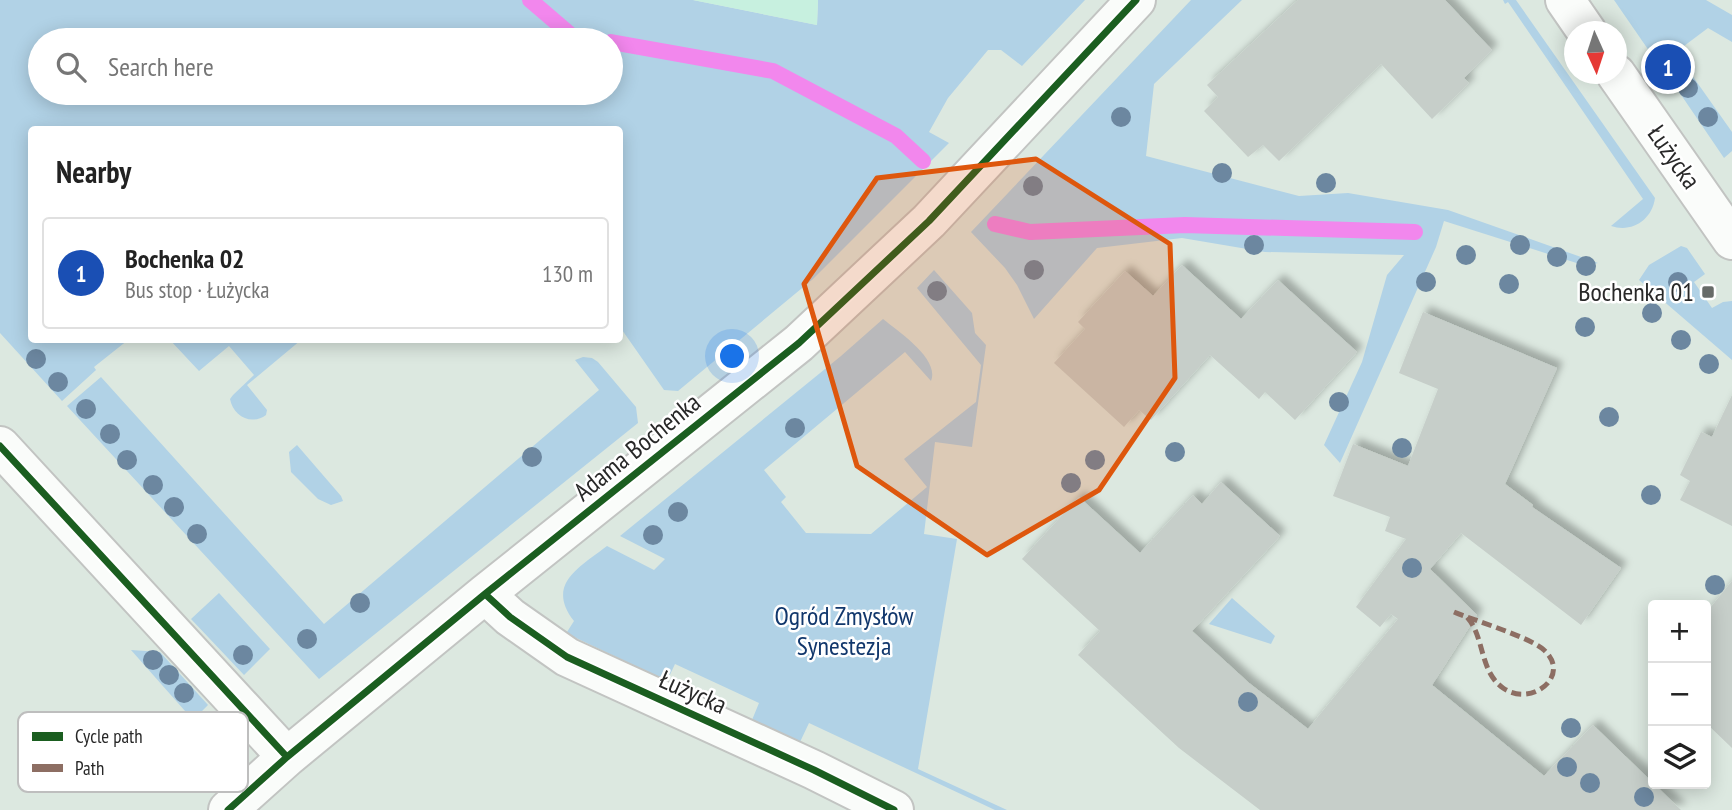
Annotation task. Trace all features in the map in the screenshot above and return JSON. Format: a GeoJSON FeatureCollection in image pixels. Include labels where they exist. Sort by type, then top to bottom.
{"type":"FeatureCollection","features":[{"type":"Feature","properties":{"kind":"street","name":"Adama Bochenka"},"geometry":{"type":"LineString","coordinates":[[228,810],[287,757],[485,594],[799,344],[929,221],[1136,0]]}},
{"type":"Feature","properties":{"kind":"street"},"geometry":{"type":"LineString","coordinates":[[1565,0],[1579,21]]}},
{"type":"Feature","properties":{"kind":"street","name":"Łużycka"},"geometry":{"type":"LineString","coordinates":[[1623,84],[1732,240]]}},
{"type":"Feature","properties":{"kind":"street"},"geometry":{"type":"LineString","coordinates":[[0,446],[245,712]]}},
{"type":"Feature","properties":{"kind":"street","name":"Łużycka"},"geometry":{"type":"LineString","coordinates":[[485,594],[509,617],[567,657],[814,770],[894,810]]}},
{"type":"Feature","properties":{"kind":"street"},"geometry":{"type":"LineString","coordinates":[[248,715],[287,757]]}},
{"type":"Feature","properties":{"kind":"highlighted area"},"geometry":{"type":"Polygon","coordinates":[[[1036,159],[1170,244],[1175,378],[1099,490],[987,555],[857,466],[804,284],[877,178],[1036,159]]]}},
{"type":"Feature","properties":{"kind":"green space"},"geometry":{"type":"Polygon","coordinates":[[[0,0],[693,0],[817,25],[818,0],[1085,0],[1022,66],[1001,50],[988,50],[948,98],[929,132],[949,143],[813,279],[678,391],[664,390],[623,331],[623,126],[28,126],[28,343],[124,343],[94,367],[96,370],[62,401],[0,333],[0,0]]]}},
{"type":"Feature","properties":{"kind":"green space"},"geometry":{"type":"Polygon","coordinates":[[[1191,0],[1242,0],[1154,84],[1146,156],[1299,196],[1348,193],[1448,210],[1598,263],[1586,266],[1444,221],[1436,247],[1340,463],[1324,445],[1362,362],[1387,275],[1404,255],[1265,252],[1182,238],[1097,248],[1034,319],[1005,268],[971,232],[1191,0]]]}},
{"type":"Feature","properties":{"kind":"green space"},"geometry":{"type":"Polygon","coordinates":[[[1503,0],[1516,0],[1564,68],[1564,84],[1508,2],[1505,4],[1503,0]]]}},
{"type":"Feature","properties":{"kind":"green space"},"geometry":{"type":"Polygon","coordinates":[[[1614,0],[1706,0],[1732,15],[1732,42],[1708,28],[1668,58],[1663,51],[1654,58],[1614,0]]]}},
{"type":"Feature","properties":{"kind":"green space"},"geometry":{"type":"Polygon","coordinates":[[[1689,71],[1732,132],[1732,151],[1724,158],[1673,83],[1689,71]]]}},
{"type":"Feature","properties":{"kind":"green space"},"geometry":{"type":"Polygon","coordinates":[[[1564,84],[1575,84],[1655,198],[1650,213],[1640,223],[1626,228],[1611,226],[1643,199],[1564,84]]]}},
{"type":"Feature","properties":{"kind":"green space"},"geometry":{"type":"Polygon","coordinates":[[[1681,246],[1687,248],[1705,274],[1694,282],[1712,308],[1732,301],[1732,360],[1639,280],[1649,265],[1681,246]]]}},
{"type":"Feature","properties":{"kind":"green space","name":"Ogród Zmysłów Synestezja"},"geometry":{"type":"Polygon","coordinates":[[[934,270],[972,313],[975,333],[986,345],[972,447],[935,442],[924,534],[957,539],[918,769],[1007,810],[995,810],[809,723],[800,742],[752,720],[759,703],[675,664],[667,681],[567,632],[574,621],[563,597],[569,578],[577,569],[607,546],[654,570],[665,559],[620,536],[883,319],[924,355],[930,364],[931,381],[905,352],[764,470],[786,497],[781,502],[806,533],[871,534],[927,487],[904,459],[976,402],[981,365],[917,288],[934,270]]]}},
{"type":"Feature","properties":{"kind":"green space"},"geometry":{"type":"Polygon","coordinates":[[[173,343],[297,343],[247,385],[267,410],[266,415],[254,420],[244,418],[232,405],[230,399],[254,375],[229,346],[199,371],[173,343]]]}},
{"type":"Feature","properties":{"kind":"green space"},"geometry":{"type":"Polygon","coordinates":[[[583,357],[598,362],[636,407],[638,423],[319,679],[67,406],[101,377],[324,624],[599,390],[575,360],[583,357]]]}},
{"type":"Feature","properties":{"kind":"green space"},"geometry":{"type":"Polygon","coordinates":[[[297,445],[343,501],[331,505],[318,499],[291,472],[289,452],[297,445]]]}},
{"type":"Feature","properties":{"kind":"green space"},"geometry":{"type":"Polygon","coordinates":[[[219,593],[270,649],[244,675],[191,619],[219,593]]]}},
{"type":"Feature","properties":{"kind":"green space"},"geometry":{"type":"Polygon","coordinates":[[[1232,598],[1275,636],[1271,644],[1209,624],[1232,598]]]}},
{"type":"Feature","properties":{"kind":"green space"},"geometry":{"type":"Polygon","coordinates":[[[131,650],[160,652],[208,705],[201,712],[186,712],[131,650]]]}},
{"type":"Feature","properties":{"kind":"sand"},"geometry":{"type":"Polygon","coordinates":[[[693,0],[818,0],[817,25],[693,0]]]}},
{"type":"Feature","properties":{"kind":"building"},"geometry":{"type":"Polygon","coordinates":[[[1298,0],[1445,0],[1492,50],[1464,78],[1469,83],[1432,119],[1381,64],[1279,161],[1263,145],[1248,157],[1204,111],[1218,97],[1207,85],[1298,0]]]}},
{"type":"Feature","properties":{"kind":"building"},"geometry":{"type":"Polygon","coordinates":[[[1182,265],[1241,319],[1278,280],[1357,352],[1295,420],[1265,392],[1259,399],[1210,355],[1151,420],[1139,410],[1124,427],[1054,363],[1085,329],[1078,322],[1125,271],[1153,296],[1182,265]]]}},
{"type":"Feature","properties":{"kind":"building"},"geometry":{"type":"Polygon","coordinates":[[[1423,312],[1557,368],[1505,484],[1533,505],[1532,507],[1621,568],[1581,625],[1461,533],[1430,569],[1477,615],[1432,685],[1544,776],[1593,725],[1648,778],[1648,789],[1659,789],[1681,810],[1260,810],[1179,748],[1078,655],[1100,631],[1022,559],[1079,497],[1140,553],[1193,495],[1202,504],[1221,482],[1280,536],[1192,631],[1249,683],[1308,729],[1398,619],[1391,614],[1380,627],[1356,607],[1406,539],[1385,531],[1390,517],[1333,496],[1353,444],[1408,466],[1438,389],[1399,373],[1423,312]]]}},
{"type":"Feature","properties":{"kind":"building"},"geometry":{"type":"Polygon","coordinates":[[[1732,395],[1732,526],[1680,500],[1690,481],[1680,475],[1701,432],[1712,437],[1732,395]]]}},
{"type":"Feature","properties":{"kind":"building"},"geometry":{"type":"Polygon","coordinates":[[[1732,581],[1732,748],[1711,728],[1711,607],[1732,581]]]}},
{"type":"Feature","properties":{"kind":"waterway"},"geometry":{"type":"LineString","coordinates":[[530,0],[563,28]]}},
{"type":"Feature","properties":{"kind":"waterway"},"geometry":{"type":"LineString","coordinates":[[623,44],[773,71],[896,136],[923,161]]}},
{"type":"Feature","properties":{"kind":"waterway"},"geometry":{"type":"LineString","coordinates":[[995,224],[1030,232],[1185,225],[1415,232]]}},
{"type":"Feature","properties":{"kind":"marked path"},"geometry":{"type":"LineString","coordinates":[[1454,612],[1515,635],[1544,650],[1553,669],[1545,686],[1526,694],[1514,693],[1495,681],[1477,634],[1467,617]]}},
{"type":"Feature","properties":{"kind":"cycle path"},"geometry":{"type":"LineString","coordinates":[[228,810],[287,757],[485,594],[799,343],[929,221],[1136,0]]}},
{"type":"Feature","properties":{"kind":"cycle path"},"geometry":{"type":"LineString","coordinates":[[0,446],[245,712]]}},
{"type":"Feature","properties":{"kind":"cycle path"},"geometry":{"type":"LineString","coordinates":[[485,594],[510,617],[567,657],[814,770],[894,810]]}},
{"type":"Feature","properties":{"kind":"cycle path"},"geometry":{"type":"LineString","coordinates":[[248,715],[287,757]]}},
{"type":"Feature","properties":{"kind":"place","name":"Bochenka 02"},"geometry":{"type":"Point","coordinates":[1668,67]}},
{"type":"Feature","properties":{"kind":"place","name":"Bochenka 01"},"geometry":{"type":"Point","coordinates":[1708,292]}}]}
